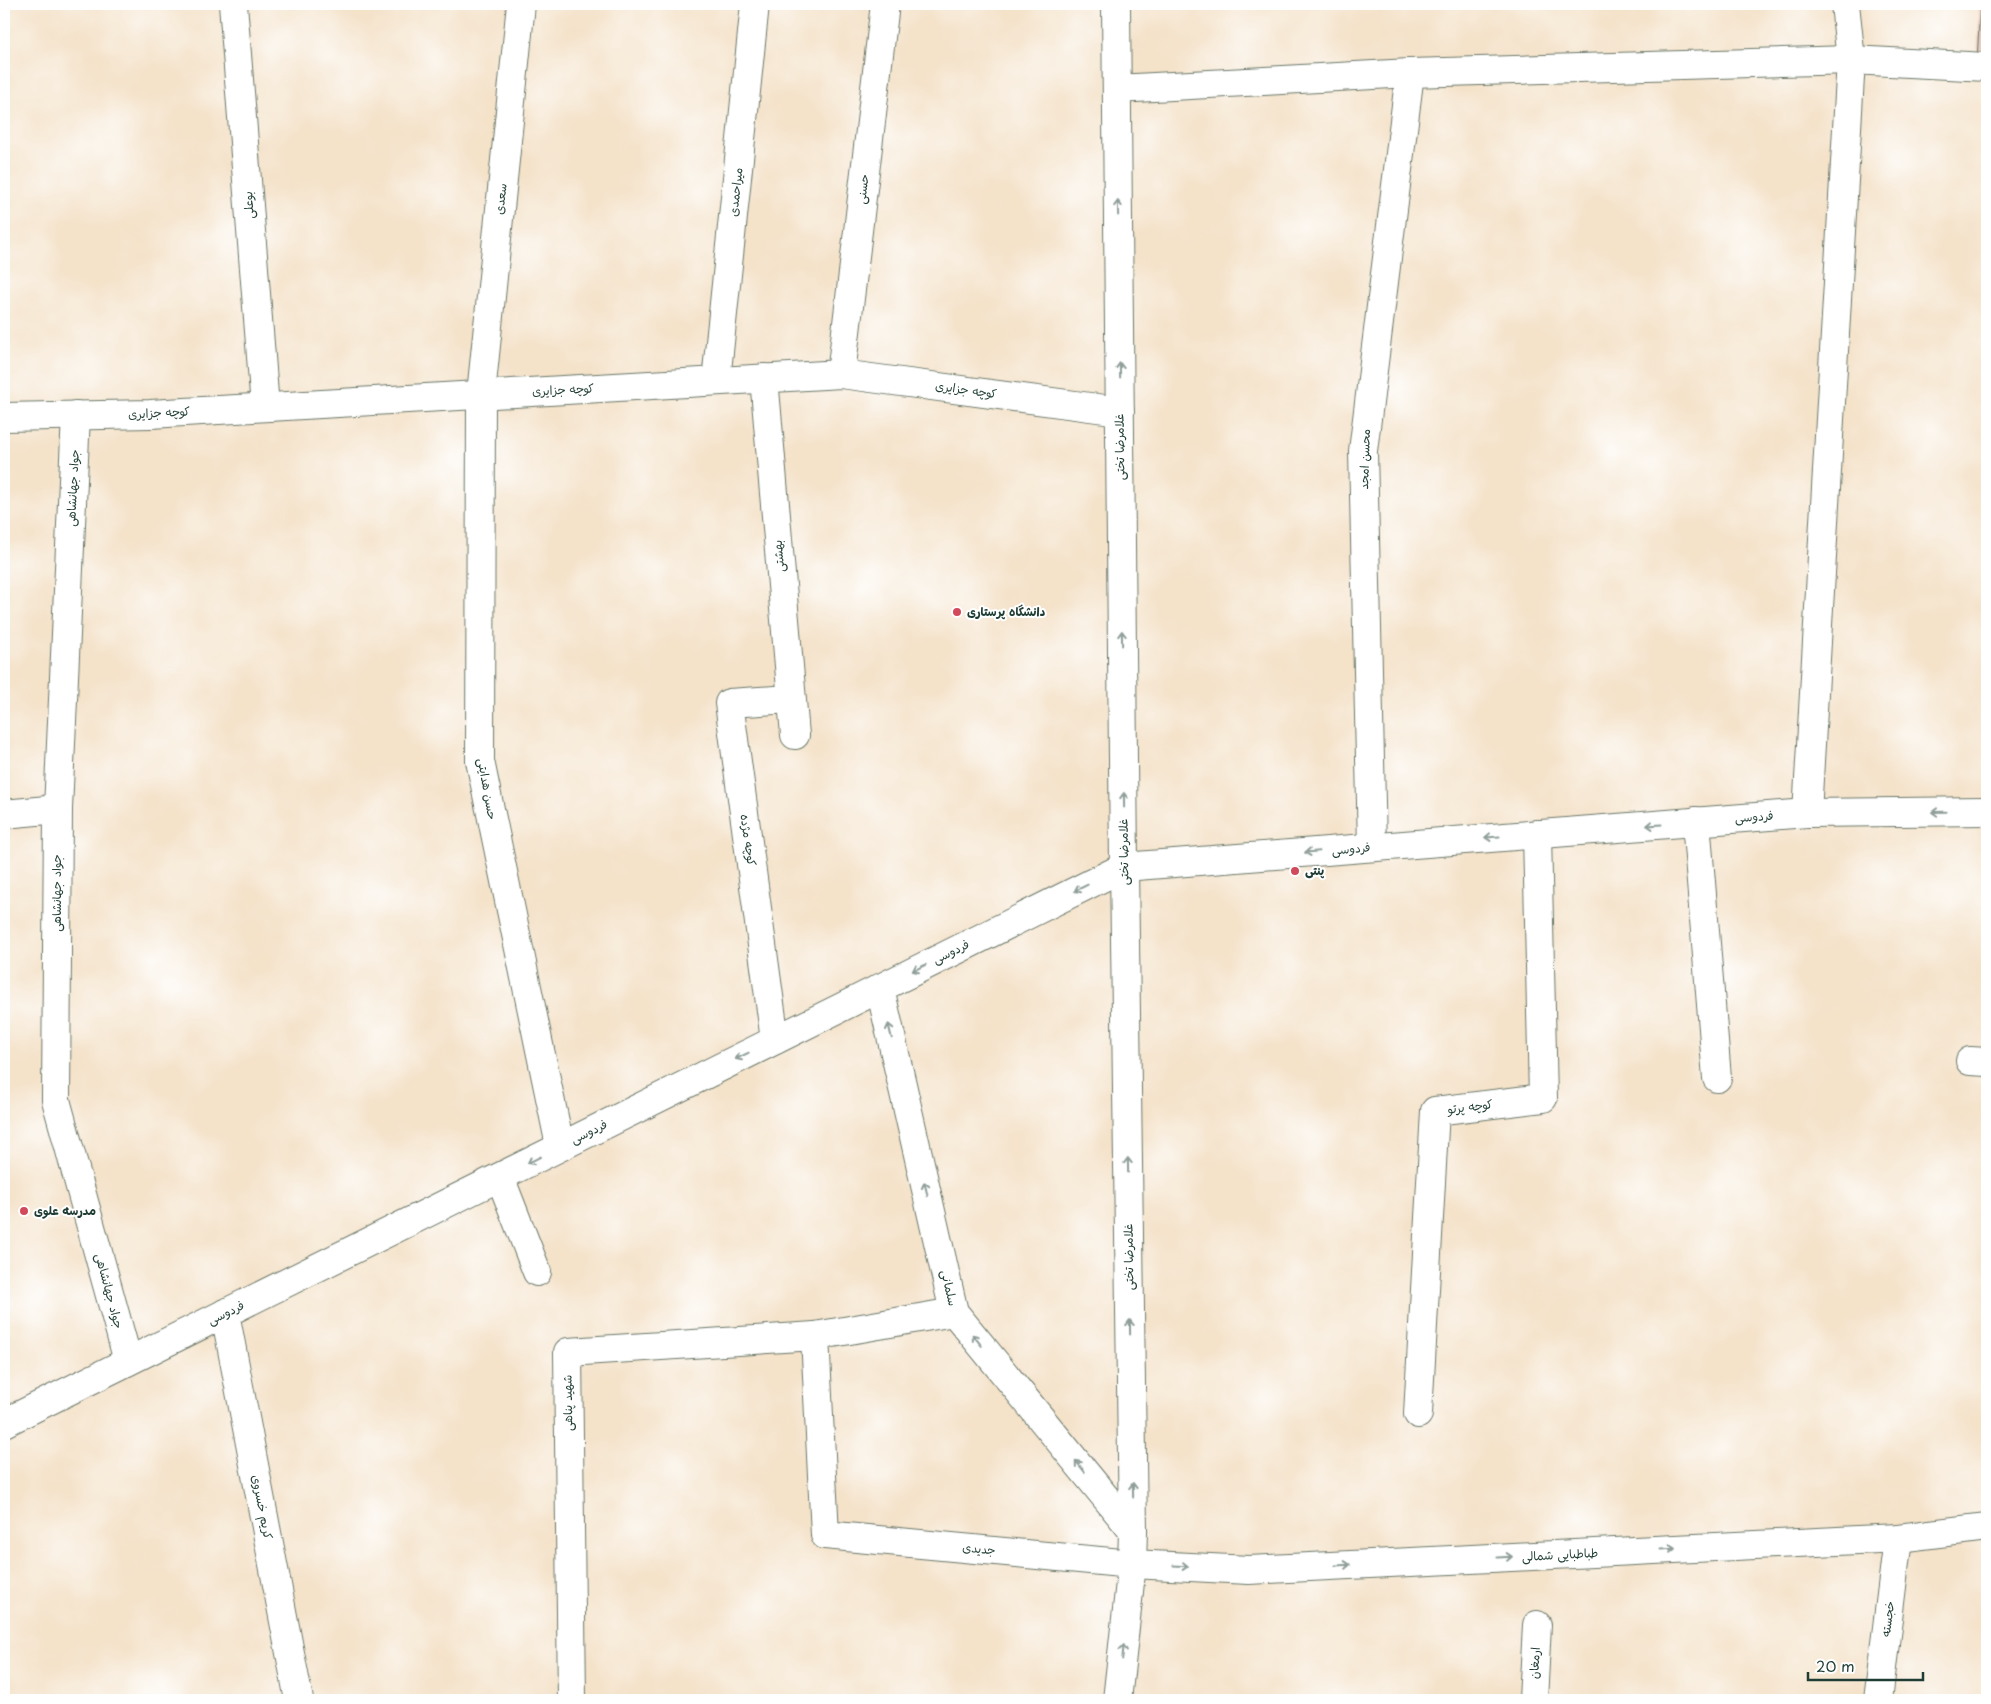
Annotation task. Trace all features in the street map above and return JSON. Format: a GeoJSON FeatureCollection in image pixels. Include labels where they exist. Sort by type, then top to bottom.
{"type":"FeatureCollection","features":[{"type":"Feature","properties":{"kind":"street","name":"بوعلی"},"geometry":{"type":"LineString","coordinates":[[233,4],[265,407]]}},
{"type":"Feature","properties":{"kind":"street","name":"سعدی"},"geometry":{"type":"LineString","coordinates":[[481,394],[521,4]]}},
{"type":"Feature","properties":{"kind":"street","name":"میراحمدی"},"geometry":{"type":"LineString","coordinates":[[716,381],[756,4]]}},
{"type":"Feature","properties":{"kind":"street","name":"حسنی"},"geometry":{"type":"LineString","coordinates":[[841,374],[885,4]]}},
{"type":"Feature","properties":{"kind":"street","name":"غلامرضا تختی"},"geometry":{"type":"LineString","coordinates":[[1116,4],[1124,867],[1133,1531],[1132,1564],[1117,1700]]}},
{"type":"Feature","properties":{"kind":"street"},"geometry":{"type":"LineString","coordinates":[[1807,813],[1850,60],[1845,4]]}},
{"type":"Feature","properties":{"kind":"street"},"geometry":{"type":"LineString","coordinates":[[1117,89],[1410,73],[1850,60],[1987,66]]}},
{"type":"Feature","properties":{"kind":"street","name":"محسن امجد"},"geometry":{"type":"LineString","coordinates":[[1372,847],[1363,451],[1410,73]]}},
{"type":"Feature","properties":{"kind":"street","name":"کوچه جزایری"},"geometry":{"type":"LineString","coordinates":[[4,417],[150,414],[841,374],[1120,411]]}},
{"type":"Feature","properties":{"kind":"street","name":"بهشتی"},"geometry":{"type":"LineString","coordinates":[[764,378],[795,735]]}},
{"type":"Feature","properties":{"kind":"street","name":"حسن هدایتی"},"geometry":{"type":"LineString","coordinates":[[481,394],[480,761],[560,1146]]}},
{"type":"Feature","properties":{"kind":"street","name":"جواد جهانشاهی"},"geometry":{"type":"LineString","coordinates":[[76,415],[58,809],[56,1100],[128,1361]]}},
{"type":"Feature","properties":{"kind":"street","name":"کوچه مژده"},"geometry":{"type":"LineString","coordinates":[[775,1040],[729,703],[791,699]]}},
{"type":"Feature","properties":{"kind":"street"},"geometry":{"type":"LineString","coordinates":[[4,814],[58,809]]}},
{"type":"Feature","properties":{"kind":"street","name":"فردوسی"},"geometry":{"type":"LineString","coordinates":[[4,1423],[1124,867],[1807,813],[1987,811]]}},
{"type":"Feature","properties":{"kind":"street"},"geometry":{"type":"LineString","coordinates":[[1696,821],[1717,1078]]}},
{"type":"Feature","properties":{"kind":"street","name":"کوچه پرتو"},"geometry":{"type":"LineString","coordinates":[[1418,1414],[1435,1111],[1543,1098],[1537,834]]}},
{"type":"Feature","properties":{"kind":"street","name":"سلمانی"},"geometry":{"type":"LineString","coordinates":[[880,988],[954,1312],[1133,1531]]}},
{"type":"Feature","properties":{"kind":"street"},"geometry":{"type":"LineString","coordinates":[[500,1177],[537,1272]]}},
{"type":"Feature","properties":{"kind":"street"},"geometry":{"type":"LineString","coordinates":[[815,1336],[954,1312]]}},
{"type":"Feature","properties":{"kind":"street","name":"کریم خسروی"},"geometry":{"type":"LineString","coordinates":[[225,1313],[299,1700]]}},
{"type":"Feature","properties":{"kind":"street","name":"جدیدی"},"geometry":{"type":"LineString","coordinates":[[815,1336],[825,1535],[1132,1564]]}},
{"type":"Feature","properties":{"kind":"street","name":"شهید پناهی"},"geometry":{"type":"LineString","coordinates":[[572,1700],[568,1352],[815,1336]]}},
{"type":"Feature","properties":{"kind":"street","name":"طباطبایی شمالی"},"geometry":{"type":"LineString","coordinates":[[1132,1564],[1249,1570],[1898,1538],[1987,1527]]}},
{"type":"Feature","properties":{"kind":"street","name":"خجسته"},"geometry":{"type":"LineString","coordinates":[[1878,1700],[1898,1538]]}},
{"type":"Feature","properties":{"kind":"street","name":"ارمغان"},"geometry":{"type":"LineString","coordinates":[[1533,1700],[1537,1625]]}},
{"type":"Feature","properties":{"kind":"building"},"geometry":{"type":"Polygon","coordinates":[[[1980,4],[1987,4],[1987,65],[1977,64],[1980,4]]]}},
{"type":"Feature","properties":{"kind":"place","name":"دانشگاه پرستاری"},"geometry":{"type":"Point","coordinates":[957,612]}},
{"type":"Feature","properties":{"kind":"place","name":"پنتی"},"geometry":{"type":"Point","coordinates":[1295,871]}},
{"type":"Feature","properties":{"kind":"place","name":"مدرسه علوی"},"geometry":{"type":"Point","coordinates":[24,1211]}}]}
